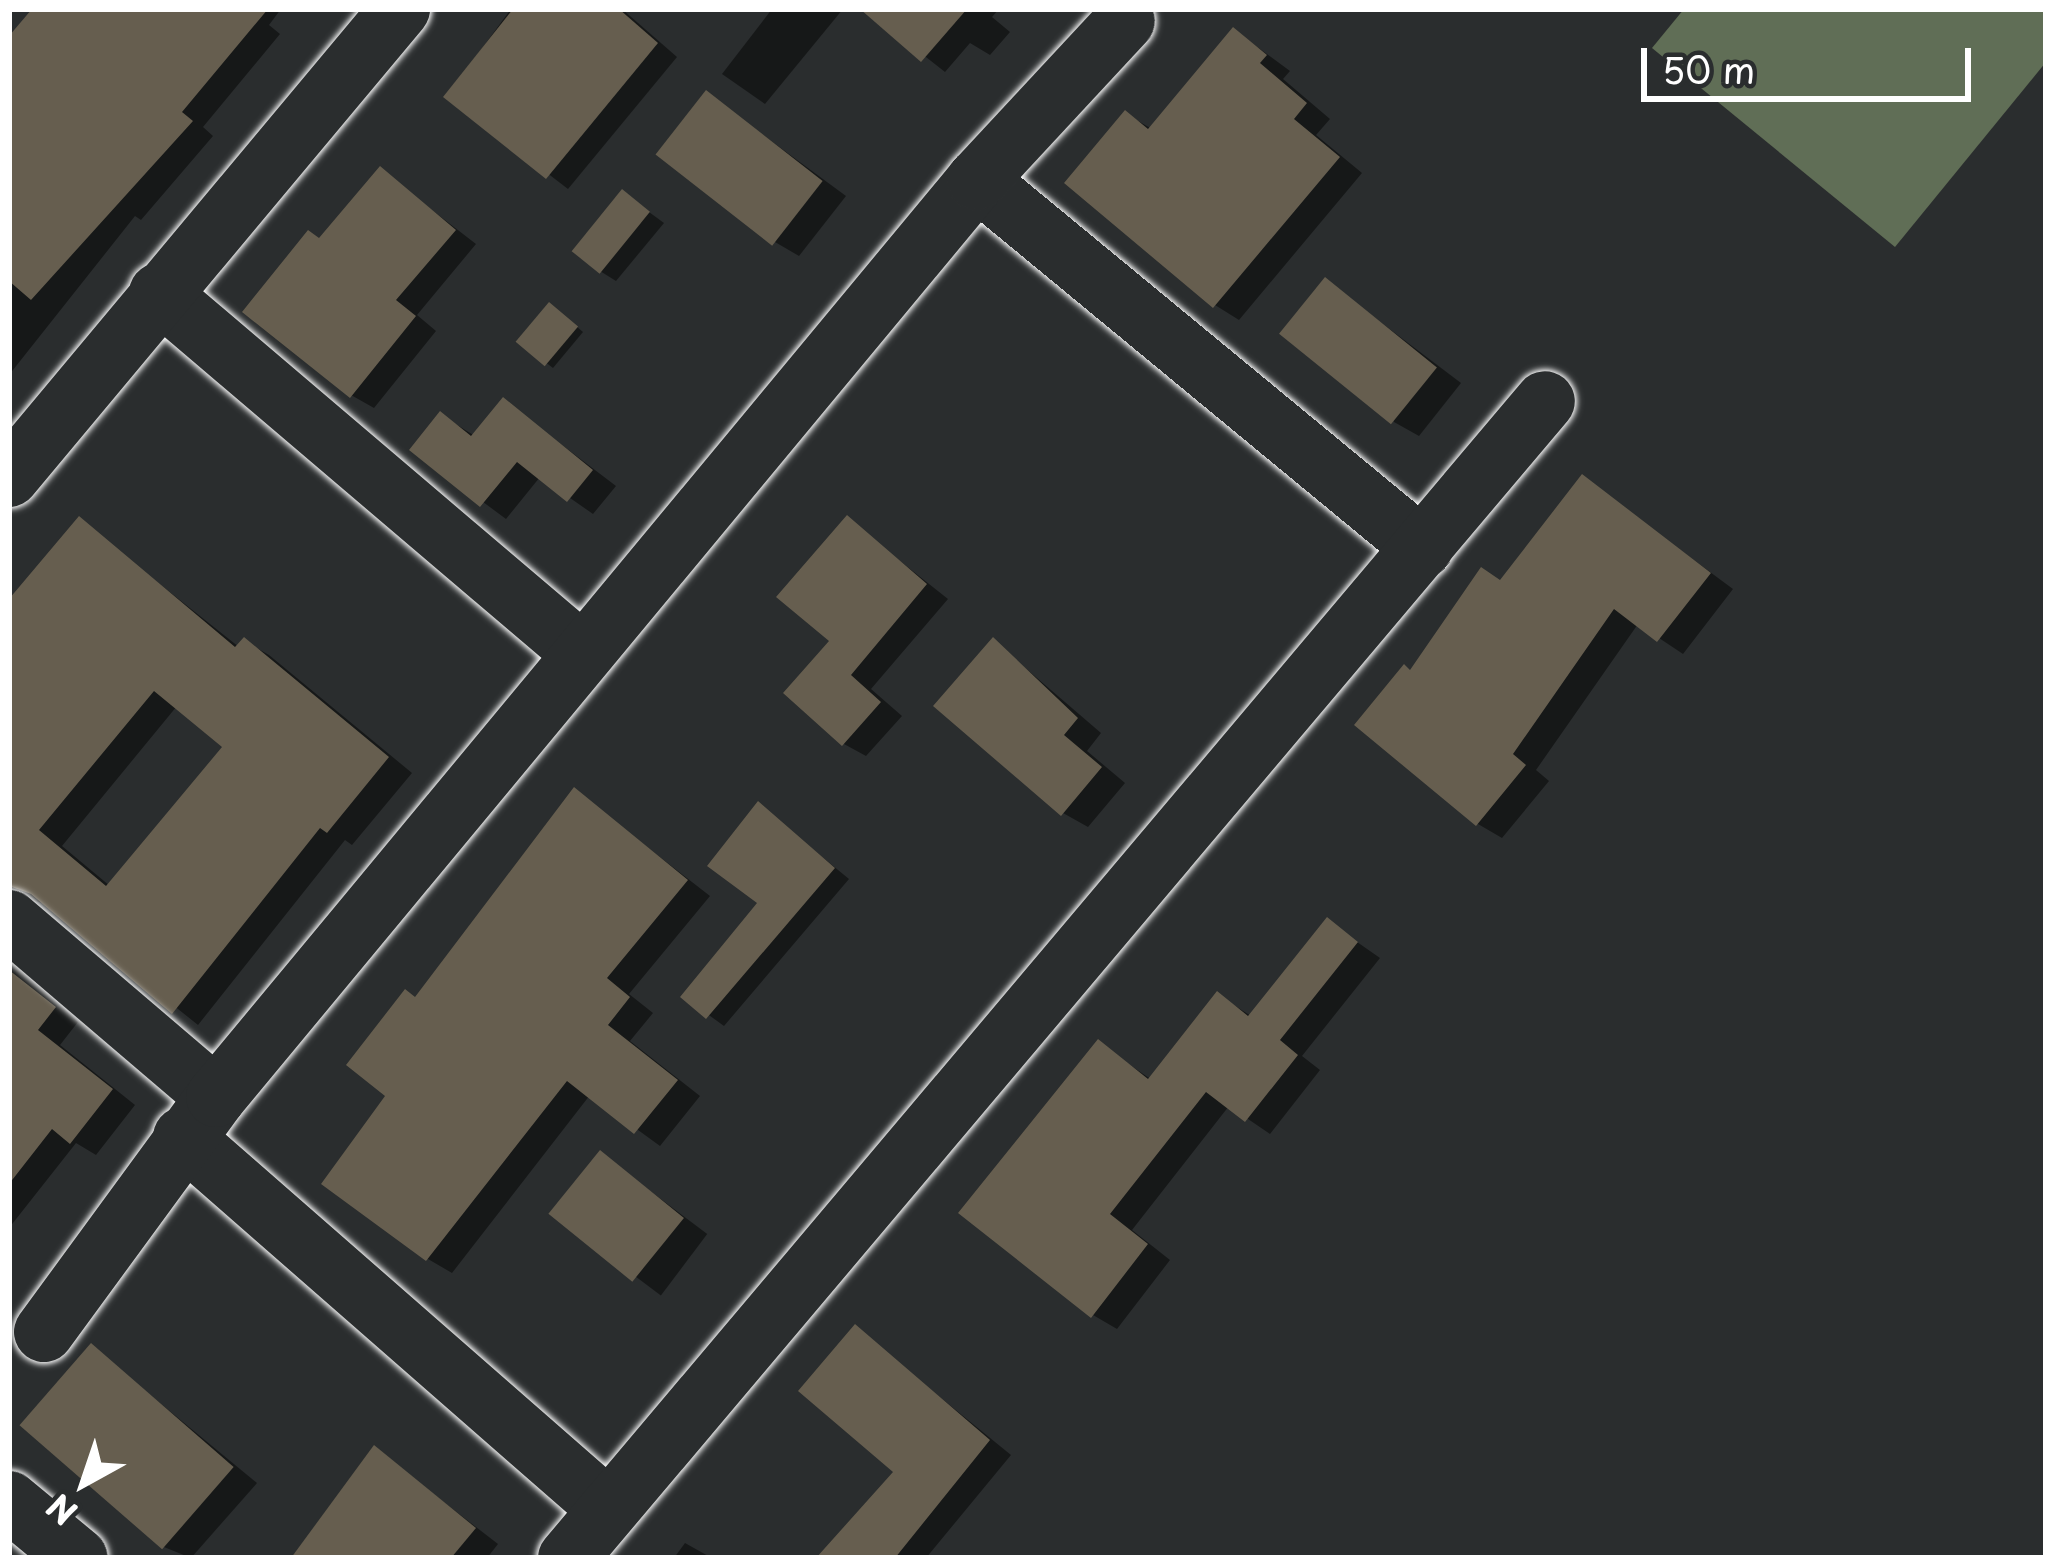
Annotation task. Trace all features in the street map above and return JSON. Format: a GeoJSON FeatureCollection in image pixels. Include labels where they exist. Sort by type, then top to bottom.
{"type":"FeatureCollection","features":[{"type":"Feature","properties":{"kind":"street"},"geometry":{"type":"LineString","coordinates":[[9,477],[400,9]]}},
{"type":"Feature","properties":{"kind":"street"},"geometry":{"type":"LineString","coordinates":[[44,1332],[199,1117],[977,180],[1125,21]]}},
{"type":"Feature","properties":{"kind":"street"},"geometry":{"type":"LineString","coordinates":[[977,180],[1424,548]]}},
{"type":"Feature","properties":{"kind":"street"},"geometry":{"type":"LineString","coordinates":[[159,293],[582,653]]}},
{"type":"Feature","properties":{"kind":"street"},"geometry":{"type":"LineString","coordinates":[[568,1558],[606,1507],[1546,401]]}},
{"type":"Feature","properties":{"kind":"street"},"geometry":{"type":"LineString","coordinates":[[9,920],[199,1117],[606,1507]]}},
{"type":"Feature","properties":{"kind":"street"},"geometry":{"type":"LineString","coordinates":[[9,1501],[78,1558]]}},
{"type":"Feature","properties":{"kind":"green space"},"geometry":{"type":"Polygon","coordinates":[[[1684,9],[2046,9],[2046,62],[1895,247],[1652,48],[1684,9]]]}},
{"type":"Feature","properties":{"kind":"building"},"geometry":{"type":"Polygon","coordinates":[[[32,9],[268,9],[182,112],[193,121],[31,300],[9,281],[9,36],[32,9]]]}},
{"type":"Feature","properties":{"kind":"building"},"geometry":{"type":"Polygon","coordinates":[[[513,9],[619,9],[658,43],[546,179],[443,97],[513,9]]]}},
{"type":"Feature","properties":{"kind":"building"},"geometry":{"type":"Polygon","coordinates":[[[860,9],[967,9],[921,62],[860,9]]]}},
{"type":"Feature","properties":{"kind":"building"},"geometry":{"type":"Polygon","coordinates":[[[1233,27],[1267,55],[1260,63],[1307,103],[1294,119],[1340,157],[1213,308],[1064,183],[1125,110],[1148,129],[1233,27]]]}},
{"type":"Feature","properties":{"kind":"building"},"geometry":{"type":"Polygon","coordinates":[[[706,90],[823,181],[772,246],[656,155],[706,90]]]}},
{"type":"Feature","properties":{"kind":"building"},"geometry":{"type":"Polygon","coordinates":[[[380,166],[456,230],[396,300],[416,316],[350,398],[242,312],[308,230],[319,238],[380,166]]]}},
{"type":"Feature","properties":{"kind":"building"},"geometry":{"type":"Polygon","coordinates":[[[622,189],[650,212],[600,274],[572,251],[622,189]]]}},
{"type":"Feature","properties":{"kind":"building"},"geometry":{"type":"Polygon","coordinates":[[[1325,277],[1437,368],[1391,424],[1279,334],[1325,277]]]}},
{"type":"Feature","properties":{"kind":"building"},"geometry":{"type":"Polygon","coordinates":[[[549,302],[578,326],[545,366],[516,342],[549,302]]]}},
{"type":"Feature","properties":{"kind":"building"},"geometry":{"type":"Polygon","coordinates":[[[503,397],[593,470],[567,502],[517,462],[480,507],[409,450],[440,411],[471,436],[503,397]]]}},
{"type":"Feature","properties":{"kind":"building"},"geometry":{"type":"Polygon","coordinates":[[[1582,474],[1711,573],[1657,642],[1614,609],[1513,754],[1526,765],[1476,826],[1354,725],[1404,664],[1410,670],[1481,567],[1500,580],[1582,474]]]}},
{"type":"Feature","properties":{"kind":"building"},"geometry":{"type":"Polygon","coordinates":[[[847,515],[927,584],[851,675],[881,702],[842,746],[783,693],[829,641],[776,597],[847,515]]]}},
{"type":"Feature","properties":{"kind":"building"},"geometry":{"type":"Polygon","coordinates":[[[79,516],[235,647],[244,637],[389,757],[327,833],[320,828],[172,1014],[31,894],[9,886],[9,599],[79,516]],[[154,691],[39,830],[106,886],[222,747],[154,691]]]}},
{"type":"Feature","properties":{"kind":"building"},"geometry":{"type":"Polygon","coordinates":[[[993,637],[1078,718],[1064,735],[1102,767],[1061,816],[933,706],[993,637]]]}},
{"type":"Feature","properties":{"kind":"building"},"geometry":{"type":"Polygon","coordinates":[[[574,787],[688,880],[607,978],[630,997],[608,1025],[678,1080],[634,1134],[567,1081],[426,1261],[321,1184],[385,1096],[346,1065],[405,989],[415,997],[574,787]]]}},
{"type":"Feature","properties":{"kind":"building"},"geometry":{"type":"Polygon","coordinates":[[[758,801],[835,868],[706,1019],[680,997],[757,903],[707,866],[758,801]]]}},
{"type":"Feature","properties":{"kind":"building"},"geometry":{"type":"Polygon","coordinates":[[[1327,917],[1358,942],[1280,1040],[1298,1055],[1245,1122],[1206,1092],[1110,1214],[1148,1244],[1091,1318],[958,1213],[1098,1039],[1148,1079],[1217,991],[1248,1016],[1327,917]]]}},
{"type":"Feature","properties":{"kind":"building"},"geometry":{"type":"Polygon","coordinates":[[[9,970],[56,1007],[38,1030],[113,1089],[70,1144],[52,1129],[9,1184],[9,970]]]}},
{"type":"Feature","properties":{"kind":"building"},"geometry":{"type":"Polygon","coordinates":[[[600,1150],[684,1218],[632,1282],[548,1214],[600,1150]]]}},
{"type":"Feature","properties":{"kind":"building"},"geometry":{"type":"Polygon","coordinates":[[[855,1324],[990,1440],[895,1558],[816,1558],[893,1472],[798,1391],[855,1324]]]}},
{"type":"Feature","properties":{"kind":"building"},"geometry":{"type":"Polygon","coordinates":[[[91,1343],[234,1467],[162,1549],[19,1425],[91,1343]]]}},
{"type":"Feature","properties":{"kind":"building"},"geometry":{"type":"Polygon","coordinates":[[[374,1445],[476,1528],[451,1558],[291,1558],[374,1445]]]}}]}
